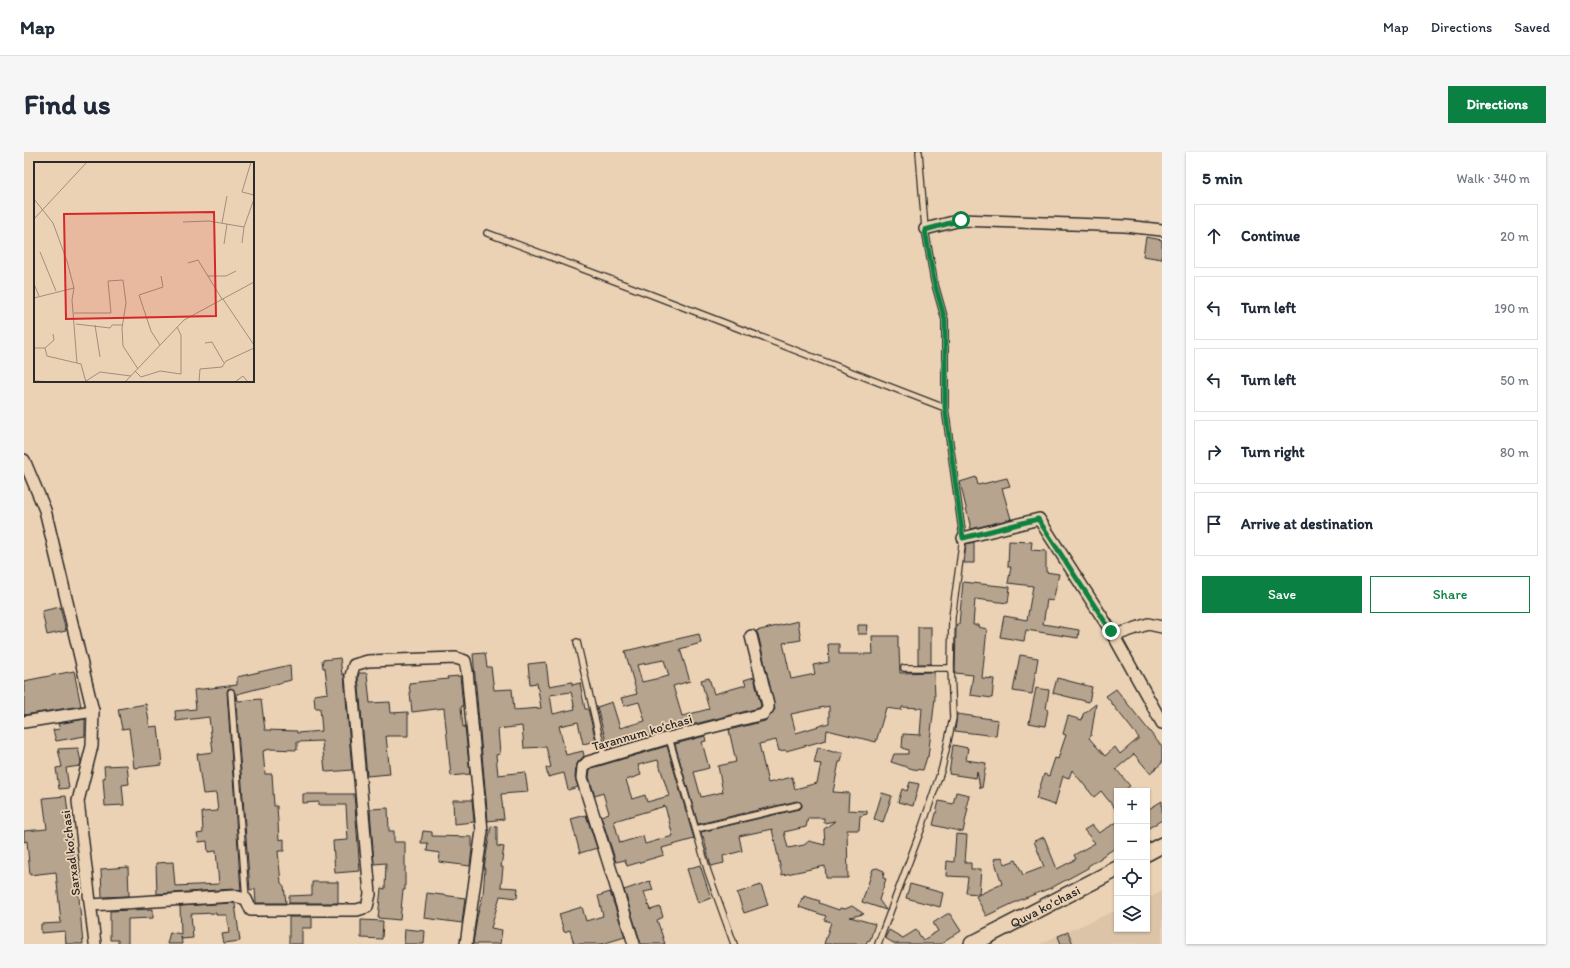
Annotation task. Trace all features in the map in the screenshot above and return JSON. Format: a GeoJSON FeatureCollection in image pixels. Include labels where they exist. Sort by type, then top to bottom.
{"type":"FeatureCollection","features":[{"type":"Feature","properties":{"kind":"main road"},"geometry":{"type":"LineString","coordinates":[[1150,852],[1162,846]]}},
{"type":"Feature","properties":{"kind":"main road","name":"Quva ko'chasi"},"geometry":{"type":"LineString","coordinates":[[972,944],[1114,871]]}},
{"type":"Feature","properties":{"kind":"street"},"geometry":{"type":"LineString","coordinates":[[925,230],[961,220],[1125,226],[1162,230]]}},
{"type":"Feature","properties":{"kind":"street","name":"Sarxad koʻchasi"},"geometry":{"type":"LineString","coordinates":[[24,460],[45,510],[93,711],[92,746],[78,801],[95,944]]}},
{"type":"Feature","properties":{"kind":"street"},"geometry":{"type":"LineString","coordinates":[[963,538],[1038,519],[1113,636],[1162,723]]}},
{"type":"Feature","properties":{"kind":"street"},"geometry":{"type":"LineString","coordinates":[[1113,636],[1148,624],[1162,627]]}},
{"type":"Feature","properties":{"kind":"street","name":"Tarannum koʻchasi"},"geometry":{"type":"LineString","coordinates":[[634,944],[582,778],[582,772],[585,764],[669,738],[764,714],[768,705],[751,636]]}},
{"type":"Feature","properties":{"kind":"street"},"geometry":{"type":"LineString","coordinates":[[91,904],[234,896],[246,898],[251,910],[357,910],[367,908],[370,894],[351,676],[354,665],[368,661],[456,658],[465,662],[467,671],[482,831],[466,944]]}},
{"type":"Feature","properties":{"kind":"street"},"geometry":{"type":"LineString","coordinates":[[24,722],[93,711]]}},
{"type":"Feature","properties":{"kind":"lane"},"geometry":{"type":"LineString","coordinates":[[878,944],[942,768],[953,718],[951,668],[952,617],[963,538],[945,408],[945,320],[934,281],[925,230],[919,152]]}},
{"type":"Feature","properties":{"kind":"lane"},"geometry":{"type":"LineString","coordinates":[[487,233],[945,408]]}},
{"type":"Feature","properties":{"kind":"lane"},"geometry":{"type":"LineString","coordinates":[[577,642],[604,757]]}},
{"type":"Feature","properties":{"kind":"lane"},"geometry":{"type":"LineString","coordinates":[[904,668],[951,668]]}},
{"type":"Feature","properties":{"kind":"lane"},"geometry":{"type":"LineString","coordinates":[[231,692],[246,898]]}},
{"type":"Feature","properties":{"kind":"lane"},"geometry":{"type":"LineString","coordinates":[[669,738],[708,872],[734,944]]}},
{"type":"Feature","properties":{"kind":"lane"},"geometry":{"type":"LineString","coordinates":[[696,829],[798,805]]}},
{"type":"Feature","properties":{"kind":"shaded area"},"geometry":{"type":"Polygon","coordinates":[[[1162,891],[1162,944],[1039,944],[1114,911],[1114,932],[1150,932],[1150,897],[1162,891]]]}},
{"type":"Feature","properties":{"kind":"building"},"geometry":{"type":"Polygon","coordinates":[[[1146,237],[1162,240],[1162,259],[1143,256],[1146,237]]]}},
{"type":"Feature","properties":{"kind":"building"},"geometry":{"type":"Polygon","coordinates":[[[976,477],[978,485],[1007,478],[1010,486],[1002,488],[1011,519],[971,529],[960,482],[976,477]]]}},
{"type":"Feature","properties":{"kind":"building"},"geometry":{"type":"Polygon","coordinates":[[[1009,541],[1032,542],[1031,550],[1046,551],[1046,572],[1059,574],[1053,601],[1047,600],[1043,624],[1079,630],[1078,638],[1026,630],[1024,641],[1000,637],[1004,616],[1027,620],[1033,586],[1008,583],[1011,567],[1008,567],[1009,541]]]}},
{"type":"Feature","properties":{"kind":"building"},"geometry":{"type":"Polygon","coordinates":[[[974,542],[974,563],[964,563],[966,544],[974,542]]]}},
{"type":"Feature","properties":{"kind":"building"},"geometry":{"type":"Polygon","coordinates":[[[963,582],[1010,587],[1008,603],[975,599],[973,625],[979,625],[978,627],[987,629],[982,678],[994,679],[992,698],[970,695],[973,675],[955,673],[956,629],[957,624],[959,624],[963,582]]]}},
{"type":"Feature","properties":{"kind":"building"},"geometry":{"type":"Polygon","coordinates":[[[60,607],[66,631],[47,635],[42,611],[60,607]]]}},
{"type":"Feature","properties":{"kind":"building"},"geometry":{"type":"Polygon","coordinates":[[[798,621],[801,640],[783,643],[791,679],[815,674],[813,665],[829,662],[828,644],[839,644],[839,654],[873,654],[872,636],[898,636],[900,673],[934,672],[935,698],[928,757],[923,770],[913,769],[891,762],[894,754],[908,754],[908,750],[902,748],[903,734],[920,735],[922,708],[902,707],[901,710],[886,708],[876,742],[827,730],[826,740],[786,751],[779,751],[776,740],[759,744],[768,783],[792,777],[795,789],[817,783],[821,764],[814,763],[818,747],[833,752],[843,752],[841,762],[839,762],[833,792],[849,793],[848,810],[867,811],[867,814],[860,816],[859,830],[847,830],[848,878],[826,878],[825,866],[782,875],[772,829],[739,836],[742,851],[723,856],[724,863],[711,866],[701,832],[799,809],[802,807],[802,804],[797,801],[698,824],[675,744],[705,736],[706,741],[702,742],[709,768],[694,772],[701,797],[723,792],[718,766],[736,762],[729,730],[765,721],[775,709],[758,634],[756,631],[798,621]],[[829,706],[791,714],[796,733],[829,723],[829,706]],[[808,818],[806,827],[784,832],[788,848],[804,845],[809,841],[825,845],[824,829],[835,821],[824,823],[824,818],[808,818]]]}},
{"type":"Feature","properties":{"kind":"building"},"geometry":{"type":"Polygon","coordinates":[[[858,625],[868,625],[867,634],[858,634],[858,625]]]}},
{"type":"Feature","properties":{"kind":"building"},"geometry":{"type":"Polygon","coordinates":[[[918,627],[931,627],[931,664],[918,664],[918,627]]]}},
{"type":"Feature","properties":{"kind":"building"},"geometry":{"type":"Polygon","coordinates":[[[699,634],[701,643],[680,649],[690,681],[673,686],[682,716],[709,709],[701,680],[709,678],[714,694],[746,685],[744,680],[754,677],[761,706],[759,708],[667,731],[608,749],[597,707],[612,702],[620,728],[645,721],[639,702],[624,706],[621,698],[637,694],[625,651],[699,634]],[[664,660],[637,665],[642,682],[669,676],[664,660]]]}},
{"type":"Feature","properties":{"kind":"building"},"geometry":{"type":"Polygon","coordinates":[[[485,653],[487,667],[491,667],[494,690],[512,689],[514,710],[541,708],[537,683],[530,684],[528,664],[546,662],[549,686],[572,682],[572,685],[580,683],[585,709],[588,709],[596,741],[583,744],[578,722],[559,726],[566,755],[583,751],[584,756],[576,766],[575,778],[578,787],[568,790],[564,773],[548,777],[546,768],[551,767],[546,747],[524,748],[522,726],[498,729],[500,754],[496,755],[498,775],[525,772],[528,792],[501,794],[504,819],[488,821],[473,654],[485,653]],[[571,692],[550,695],[553,714],[575,709],[571,692]]]}},
{"type":"Feature","properties":{"kind":"building"},"geometry":{"type":"Polygon","coordinates":[[[1020,655],[1038,658],[1032,694],[1013,691],[1020,655]]]}},
{"type":"Feature","properties":{"kind":"building"},"geometry":{"type":"Polygon","coordinates":[[[340,658],[342,674],[344,674],[352,770],[325,771],[322,741],[297,742],[297,750],[270,749],[263,751],[265,774],[272,774],[274,806],[277,806],[279,840],[284,839],[284,851],[278,851],[281,883],[284,886],[286,903],[256,903],[255,889],[250,890],[235,692],[231,688],[228,689],[227,692],[241,891],[234,889],[157,894],[156,863],[173,862],[175,886],[219,884],[216,851],[208,852],[207,841],[199,842],[197,834],[203,833],[202,812],[218,811],[216,793],[203,794],[197,754],[213,752],[209,717],[176,721],[175,711],[196,709],[194,690],[237,685],[237,677],[290,665],[291,680],[237,694],[238,701],[261,699],[265,730],[297,731],[297,733],[322,731],[320,708],[315,708],[314,695],[328,693],[325,668],[323,668],[322,660],[340,658]]]}},
{"type":"Feature","properties":{"kind":"building"},"geometry":{"type":"Polygon","coordinates":[[[74,671],[81,706],[24,715],[24,681],[74,671]]]}},
{"type":"Feature","properties":{"kind":"building"},"geometry":{"type":"Polygon","coordinates":[[[359,673],[367,673],[370,703],[390,702],[391,713],[408,712],[408,736],[386,736],[390,774],[367,776],[358,677],[359,673]]]}},
{"type":"Feature","properties":{"kind":"building"},"geometry":{"type":"Polygon","coordinates":[[[460,676],[463,706],[461,707],[463,727],[465,726],[470,774],[451,776],[444,708],[412,712],[409,683],[448,679],[447,677],[460,676]]]}},
{"type":"Feature","properties":{"kind":"building"},"geometry":{"type":"Polygon","coordinates":[[[1057,678],[1092,687],[1089,702],[1053,693],[1057,678]]]}},
{"type":"Feature","properties":{"kind":"building"},"geometry":{"type":"Polygon","coordinates":[[[1036,688],[1049,690],[1046,709],[1048,710],[1045,726],[1029,723],[1036,688]]]}},
{"type":"Feature","properties":{"kind":"building"},"geometry":{"type":"Polygon","coordinates":[[[1116,689],[1162,747],[1162,763],[1150,773],[1134,754],[1116,769],[1130,786],[1127,788],[1114,788],[1114,807],[1101,791],[1094,797],[1072,770],[1069,778],[1063,776],[1055,805],[1036,799],[1044,774],[1049,776],[1055,758],[1058,759],[1066,735],[1063,734],[1068,716],[1082,720],[1083,714],[1096,704],[1091,736],[1089,738],[1105,756],[1115,747],[1120,754],[1139,738],[1106,696],[1116,689]]]}},
{"type":"Feature","properties":{"kind":"building"},"geometry":{"type":"Polygon","coordinates":[[[146,704],[150,727],[158,726],[162,765],[134,768],[129,728],[122,729],[118,709],[146,704]]]}},
{"type":"Feature","properties":{"kind":"building"},"geometry":{"type":"Polygon","coordinates":[[[957,714],[998,720],[996,736],[955,731],[957,714]]]}},
{"type":"Feature","properties":{"kind":"building"},"geometry":{"type":"Polygon","coordinates":[[[85,719],[85,736],[56,741],[53,730],[60,729],[58,724],[85,719]]]}},
{"type":"Feature","properties":{"kind":"building"},"geometry":{"type":"Polygon","coordinates":[[[953,745],[968,748],[966,760],[986,763],[982,788],[980,788],[977,771],[976,778],[949,774],[953,745]]]}},
{"type":"Feature","properties":{"kind":"building"},"geometry":{"type":"Polygon","coordinates":[[[667,746],[694,839],[662,848],[664,855],[627,866],[625,860],[616,862],[601,816],[609,813],[603,793],[595,796],[589,777],[590,770],[592,768],[667,746]],[[658,760],[638,765],[641,775],[626,780],[632,799],[645,795],[647,802],[669,796],[658,760]],[[665,806],[614,821],[620,843],[643,836],[645,844],[673,836],[665,806]]]}},
{"type":"Feature","properties":{"kind":"building"},"geometry":{"type":"Polygon","coordinates":[[[78,748],[81,762],[80,766],[66,768],[69,788],[59,789],[56,768],[62,767],[58,749],[78,748]]]}},
{"type":"Feature","properties":{"kind":"building"},"geometry":{"type":"Polygon","coordinates":[[[127,765],[129,784],[122,785],[124,805],[105,806],[103,778],[105,778],[104,766],[127,765]]]}},
{"type":"Feature","properties":{"kind":"building"},"geometry":{"type":"Polygon","coordinates":[[[910,782],[919,784],[913,806],[898,802],[902,789],[907,791],[910,782]]]}},
{"type":"Feature","properties":{"kind":"building"},"geometry":{"type":"Polygon","coordinates":[[[956,792],[969,795],[963,832],[933,825],[939,801],[953,804],[956,792]]]}},
{"type":"Feature","properties":{"kind":"building"},"geometry":{"type":"Polygon","coordinates":[[[882,793],[892,796],[883,822],[874,819],[882,793]]]}},
{"type":"Feature","properties":{"kind":"building"},"geometry":{"type":"Polygon","coordinates":[[[303,794],[354,794],[360,871],[335,873],[333,841],[348,840],[346,805],[319,805],[319,802],[303,803],[303,794]]]}},
{"type":"Feature","properties":{"kind":"building"},"geometry":{"type":"Polygon","coordinates":[[[66,796],[78,886],[83,944],[66,944],[65,931],[41,933],[41,924],[61,923],[56,872],[30,875],[27,841],[24,842],[24,831],[47,829],[43,798],[66,796]]]}},
{"type":"Feature","properties":{"kind":"building"},"geometry":{"type":"Polygon","coordinates":[[[453,800],[472,800],[474,822],[454,824],[453,800]]]}},
{"type":"Feature","properties":{"kind":"building"},"geometry":{"type":"Polygon","coordinates":[[[1162,801],[1162,820],[1150,827],[1150,824],[1150,808],[1162,801]]]}},
{"type":"Feature","properties":{"kind":"building"},"geometry":{"type":"Polygon","coordinates":[[[388,808],[389,831],[394,831],[394,842],[405,842],[405,890],[403,890],[400,920],[378,918],[381,888],[385,889],[386,863],[374,864],[370,809],[388,808]]]}},
{"type":"Feature","properties":{"kind":"building"},"geometry":{"type":"Polygon","coordinates":[[[586,815],[597,848],[580,853],[571,819],[586,815]]]}},
{"type":"Feature","properties":{"kind":"building"},"geometry":{"type":"Polygon","coordinates":[[[1114,824],[1114,849],[1088,866],[1088,868],[1053,887],[986,916],[976,896],[1002,884],[994,859],[1002,857],[1005,864],[1016,860],[1023,875],[1044,867],[1034,841],[1044,837],[1057,869],[1076,859],[1074,855],[1095,843],[1084,830],[1092,825],[1099,833],[1114,824]]]}},
{"type":"Feature","properties":{"kind":"building"},"geometry":{"type":"Polygon","coordinates":[[[491,826],[497,827],[497,846],[504,847],[501,867],[503,867],[501,887],[518,888],[517,898],[500,896],[491,928],[502,930],[500,944],[473,944],[477,917],[483,895],[484,868],[491,826]]]}},
{"type":"Feature","properties":{"kind":"building"},"geometry":{"type":"Polygon","coordinates":[[[423,831],[432,832],[432,836],[472,837],[470,866],[439,862],[440,853],[427,851],[428,843],[421,843],[423,831]]]}},
{"type":"Feature","properties":{"kind":"building"},"geometry":{"type":"Polygon","coordinates":[[[956,834],[967,835],[965,863],[971,863],[971,869],[981,869],[979,894],[966,893],[968,877],[946,876],[947,861],[954,862],[956,834]]]}},
{"type":"Feature","properties":{"kind":"building"},"geometry":{"type":"Polygon","coordinates":[[[700,865],[711,898],[698,903],[687,869],[700,865]]]}},
{"type":"Feature","properties":{"kind":"building"},"geometry":{"type":"Polygon","coordinates":[[[128,867],[129,896],[102,897],[101,869],[128,867]]]}},
{"type":"Feature","properties":{"kind":"building"},"geometry":{"type":"Polygon","coordinates":[[[877,868],[884,871],[883,878],[886,879],[879,900],[886,910],[862,902],[873,869],[877,868]]]}},
{"type":"Feature","properties":{"kind":"building"},"geometry":{"type":"Polygon","coordinates":[[[650,881],[653,890],[644,892],[650,910],[660,907],[663,917],[657,920],[665,944],[641,944],[624,890],[650,881]]]}},
{"type":"Feature","properties":{"kind":"building"},"geometry":{"type":"Polygon","coordinates":[[[312,882],[338,882],[338,903],[289,903],[289,896],[312,895],[312,882]]]}},
{"type":"Feature","properties":{"kind":"building"},"geometry":{"type":"Polygon","coordinates":[[[910,884],[943,893],[940,907],[906,898],[910,884]]]}},
{"type":"Feature","properties":{"kind":"building"},"geometry":{"type":"Polygon","coordinates":[[[761,885],[768,905],[744,913],[737,893],[761,885]]]}},
{"type":"Feature","properties":{"kind":"building"},"geometry":{"type":"Polygon","coordinates":[[[610,892],[625,937],[602,944],[574,944],[570,930],[564,932],[559,914],[582,907],[586,921],[603,916],[598,896],[610,892]]]}},
{"type":"Feature","properties":{"kind":"building"},"geometry":{"type":"Polygon","coordinates":[[[427,893],[465,898],[462,923],[424,918],[427,893]]]}},
{"type":"Feature","properties":{"kind":"building"},"geometry":{"type":"Polygon","coordinates":[[[804,896],[820,901],[819,903],[839,910],[840,908],[845,909],[852,906],[864,914],[850,917],[875,924],[870,940],[867,941],[866,944],[824,944],[831,922],[824,920],[826,916],[799,907],[804,896]]]}},
{"type":"Feature","properties":{"kind":"building"},"geometry":{"type":"Polygon","coordinates":[[[235,904],[240,941],[224,943],[222,934],[229,933],[227,915],[216,915],[216,913],[191,914],[193,938],[182,939],[181,936],[182,944],[167,944],[170,932],[181,934],[180,906],[235,904]]]}},
{"type":"Feature","properties":{"kind":"building"},"geometry":{"type":"Polygon","coordinates":[[[153,909],[153,918],[128,919],[128,944],[118,944],[118,940],[110,940],[110,911],[153,909]]]}},
{"type":"Feature","properties":{"kind":"building"},"geometry":{"type":"Polygon","coordinates":[[[947,914],[950,914],[961,931],[941,944],[895,944],[885,938],[889,930],[903,938],[916,930],[923,940],[938,931],[933,923],[947,914]]]}},
{"type":"Feature","properties":{"kind":"building"},"geometry":{"type":"Polygon","coordinates":[[[289,917],[312,917],[312,928],[302,928],[302,944],[289,944],[289,917]]]}},
{"type":"Feature","properties":{"kind":"building"},"geometry":{"type":"Polygon","coordinates":[[[361,920],[383,921],[382,939],[361,938],[361,920]]]}},
{"type":"Feature","properties":{"kind":"building"},"geometry":{"type":"Polygon","coordinates":[[[405,929],[425,931],[424,944],[404,944],[405,929]]]}},
{"type":"Feature","properties":{"kind":"building"},"geometry":{"type":"Polygon","coordinates":[[[1068,932],[1073,944],[1061,944],[1058,936],[1068,932]]]}},
{"type":"Feature","properties":{"kind":"route"},"geometry":{"type":"LineString","coordinates":[[961,220],[925,230],[934,281],[945,320],[945,408],[963,538],[1038,519],[1111,631]]}}]}
